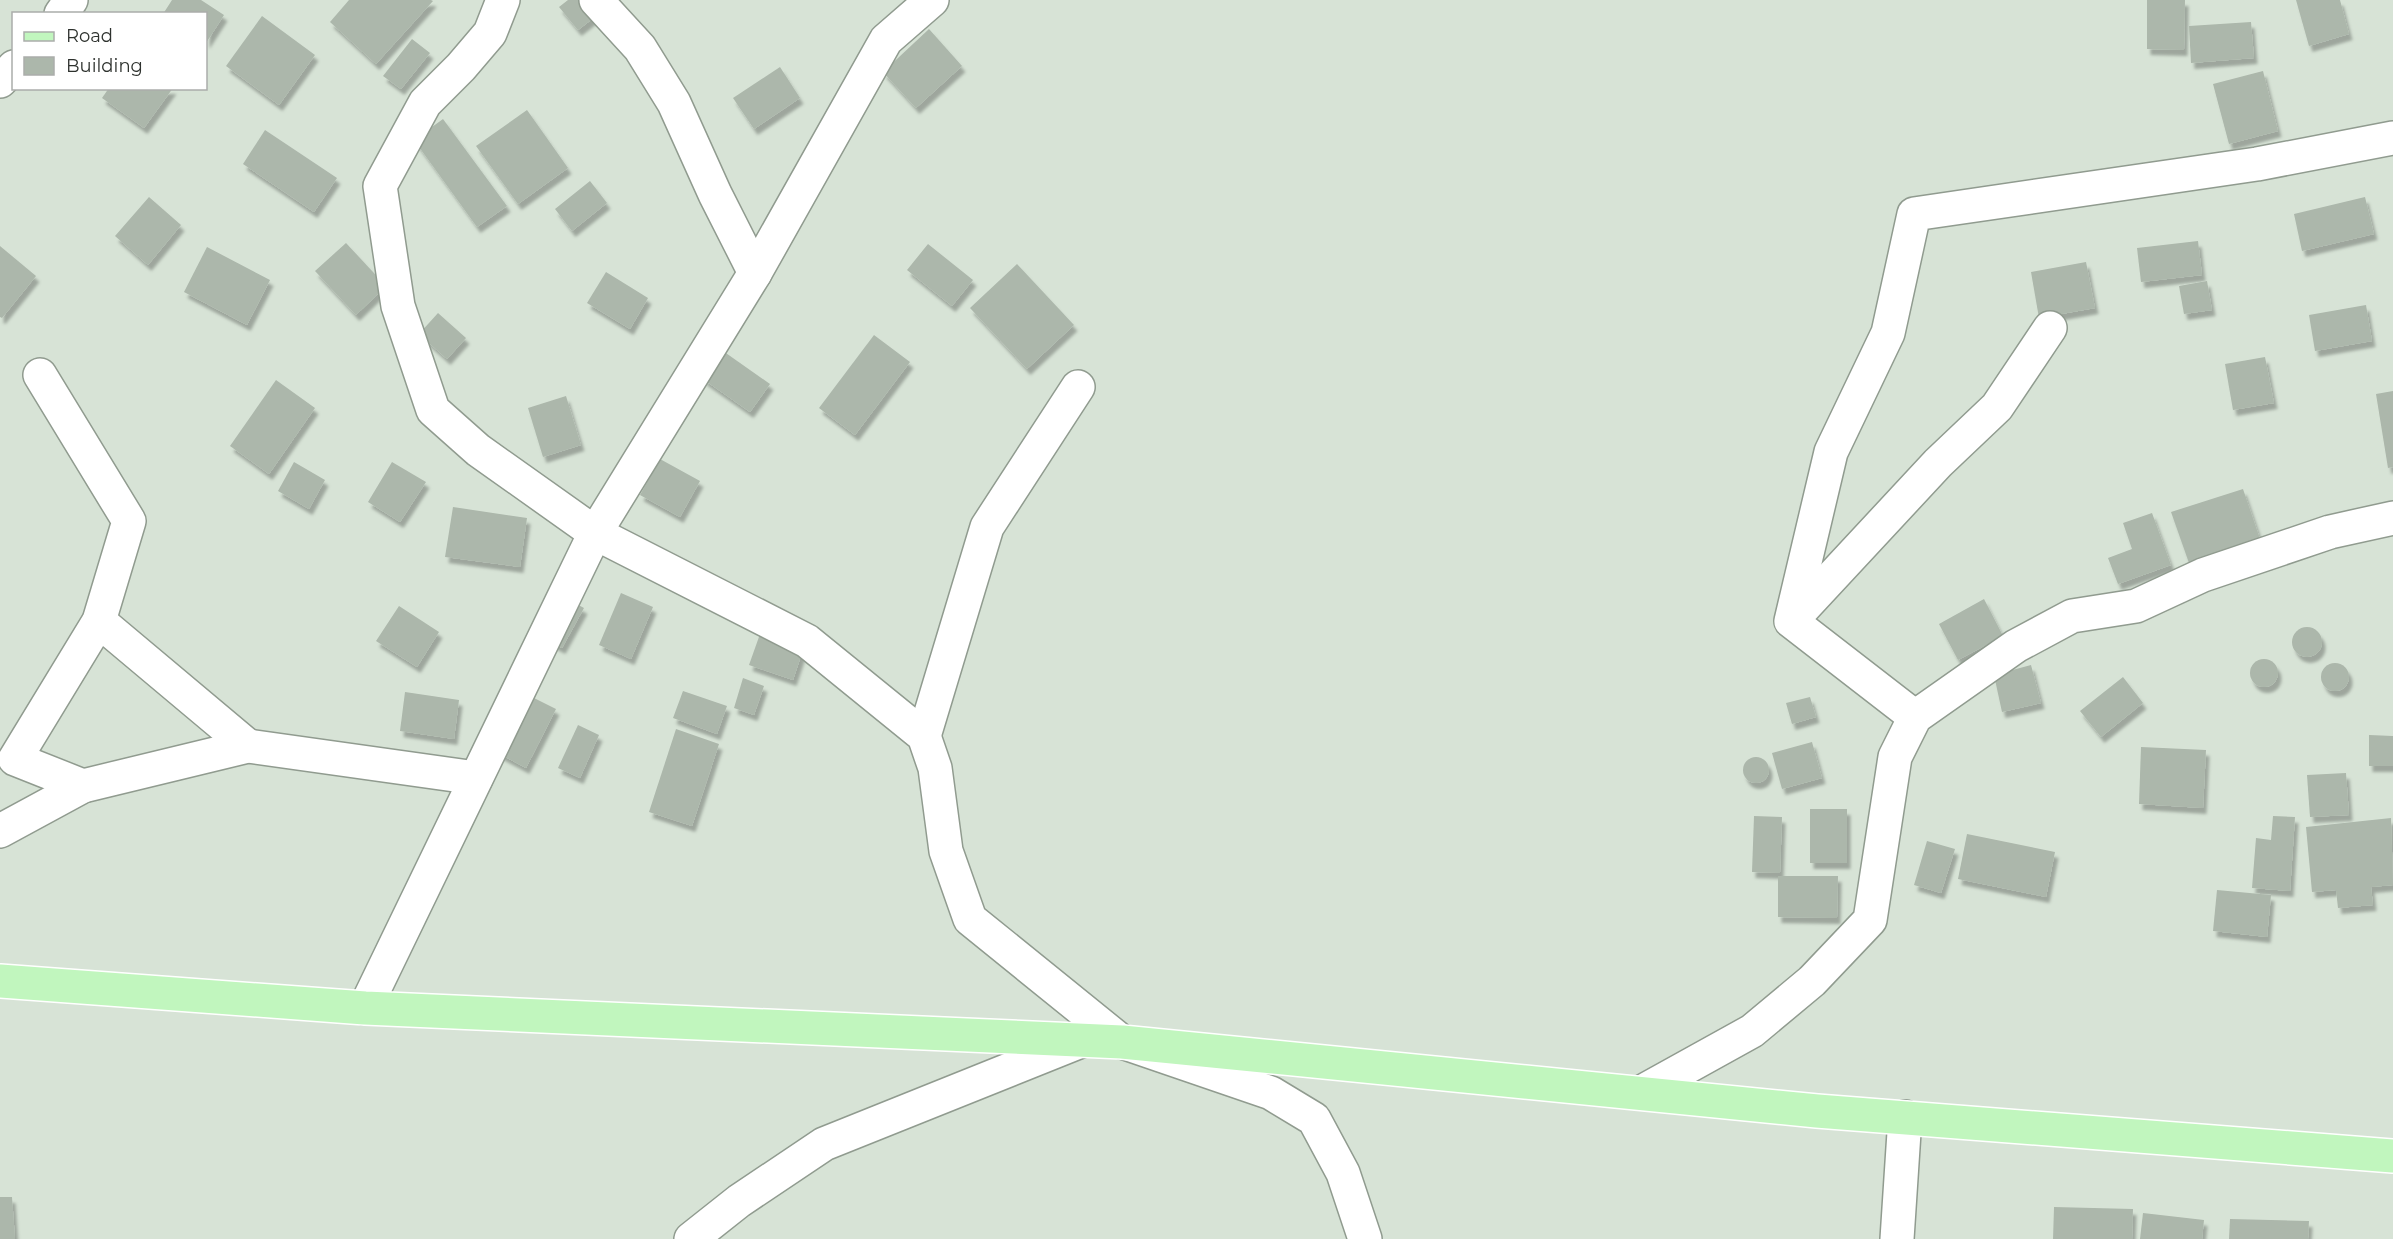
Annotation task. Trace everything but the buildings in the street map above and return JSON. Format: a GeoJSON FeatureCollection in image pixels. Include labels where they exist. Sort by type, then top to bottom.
{"type":"FeatureCollection","features":[{"type":"Feature","properties":{"kind":"main road"},"geometry":{"type":"LineString","coordinates":[[0,981],[365,1008],[1122,1042],[1905,1118],[2393,1156]]}},
{"type":"Feature","properties":{"kind":"street"},"geometry":{"type":"LineString","coordinates":[[503,0],[490,33],[461,68],[425,103],[380,186],[398,306],[433,410],[478,450],[595,533],[807,641],[924,736],[935,768],[946,851],[970,919],[1122,1042],[1271,1093],[1314,1119],[1343,1173],[1365,1239]]}},
{"type":"Feature","properties":{"kind":"street"},"geometry":{"type":"LineString","coordinates":[[596,0],[640,48],[674,103],[715,194],[755,273]]}},
{"type":"Feature","properties":{"kind":"street"},"geometry":{"type":"LineString","coordinates":[[365,1008],[595,533],[755,273],[886,40],[927,2]]}},
{"type":"Feature","properties":{"kind":"street"},"geometry":{"type":"LineString","coordinates":[[0,81],[12,69]]}},
{"type":"Feature","properties":{"kind":"street"},"geometry":{"type":"LineString","coordinates":[[1791,621],[1831,452],[1888,333],[1914,214],[2257,164],[2393,138]]}},
{"type":"Feature","properties":{"kind":"street"},"geometry":{"type":"LineString","coordinates":[[1791,621],[1938,463],[1996,407],[2050,328]]}},
{"type":"Feature","properties":{"kind":"street"},"geometry":{"type":"LineString","coordinates":[[40,375],[129,521],[99,621],[15,759],[83,786]]}},
{"type":"Feature","properties":{"kind":"street"},"geometry":{"type":"LineString","coordinates":[[924,736],[987,527],[1078,387]]}},
{"type":"Feature","properties":{"kind":"street"},"geometry":{"type":"LineString","coordinates":[[1640,1093],[1752,1031],[1812,981],[1870,920],[1895,757],[1915,717],[2016,646],[2072,616],[2136,606],[2203,575],[2330,532],[2393,518]]}},
{"type":"Feature","properties":{"kind":"street"},"geometry":{"type":"LineString","coordinates":[[99,621],[248,746]]}},
{"type":"Feature","properties":{"kind":"street"},"geometry":{"type":"LineString","coordinates":[[1791,621],[1915,717]]}},
{"type":"Feature","properties":{"kind":"street"},"geometry":{"type":"LineString","coordinates":[[0,831],[83,786],[248,746],[476,778]]}},
{"type":"Feature","properties":{"kind":"street"},"geometry":{"type":"LineString","coordinates":[[691,1239],[739,1201],[824,1144],[1081,1041]]}},
{"type":"Feature","properties":{"kind":"street"},"geometry":{"type":"LineString","coordinates":[[1898,1239],[1905,1118]]}}]}
